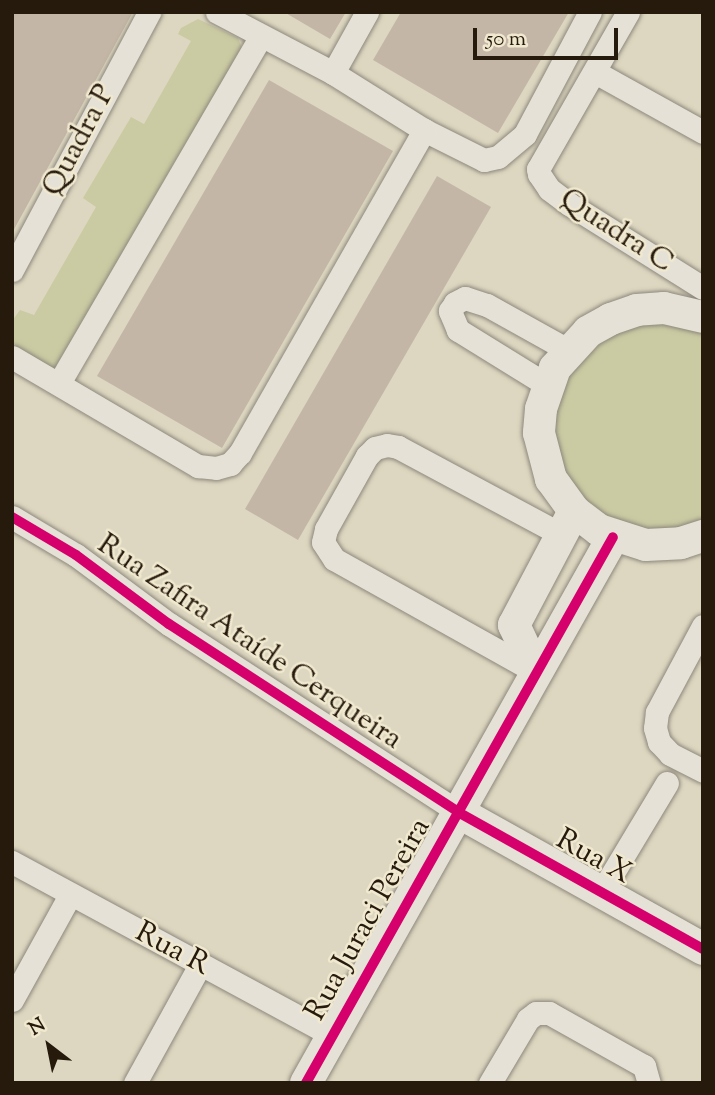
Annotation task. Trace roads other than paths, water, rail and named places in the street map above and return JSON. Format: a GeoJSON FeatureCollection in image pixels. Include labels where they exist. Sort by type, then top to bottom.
{"type":"FeatureCollection","features":[{"type":"Feature","properties":{"kind":"street","name":"Quadra P"},"geometry":{"type":"LineString","coordinates":[[12,270],[149,12]]}},
{"type":"Feature","properties":{"kind":"street"},"geometry":{"type":"LineString","coordinates":[[218,12],[260,37],[333,73],[424,130],[484,160],[498,157],[525,134],[590,12]]}},
{"type":"Feature","properties":{"kind":"street"},"geometry":{"type":"LineString","coordinates":[[333,73],[367,12]]}},
{"type":"Feature","properties":{"kind":"street"},"geometry":{"type":"LineString","coordinates":[[628,12],[596,72],[703,132]]}},
{"type":"Feature","properties":{"kind":"street"},"geometry":{"type":"LineString","coordinates":[[59,383],[260,37]]}},
{"type":"Feature","properties":{"kind":"street","name":"Quadra C"},"geometry":{"type":"LineString","coordinates":[[596,72],[538,169],[544,184],[700,303]]}},
{"type":"Feature","properties":{"kind":"street"},"geometry":{"type":"LineString","coordinates":[[12,357],[198,466],[216,468],[229,464],[240,453],[424,130]]}},
{"type":"Feature","properties":{"kind":"street"},"geometry":{"type":"LineString","coordinates":[[547,385],[458,330],[450,312],[455,303],[465,298],[487,305],[568,350]]}},
{"type":"Feature","properties":{"kind":"street"},"geometry":{"type":"LineString","coordinates":[[536,672],[514,625],[568,523],[543,457],[540,421],[547,385],[568,350],[599,325],[637,310],[700,303]]}},
{"type":"Feature","properties":{"kind":"street"},"geometry":{"type":"LineString","coordinates":[[536,672],[334,559],[323,542],[326,529],[368,456],[375,449],[387,445],[398,447],[568,523],[612,537],[646,545],[681,543],[703,536]]}},
{"type":"Feature","properties":{"kind":"street","name":"Rua Zafira Ataíde Cerqueira"},"geometry":{"type":"LineString","coordinates":[[12,517],[76,555],[169,624],[458,812]]}},
{"type":"Feature","properties":{"kind":"street","name":"Rua Juraci Pereira"},"geometry":{"type":"LineString","coordinates":[[306,1083],[612,537]]}},
{"type":"Feature","properties":{"kind":"street"},"geometry":{"type":"LineString","coordinates":[[703,626],[657,712],[657,735],[670,754],[703,771]]}},
{"type":"Feature","properties":{"kind":"street"},"geometry":{"type":"LineString","coordinates":[[602,891],[667,783]]}},
{"type":"Feature","properties":{"kind":"street","name":"Rua X"},"geometry":{"type":"LineString","coordinates":[[458,812],[703,949]]}},
{"type":"Feature","properties":{"kind":"street","name":"Rua R"},"geometry":{"type":"LineString","coordinates":[[12,862],[332,1035]]}},
{"type":"Feature","properties":{"kind":"street"},"geometry":{"type":"LineString","coordinates":[[12,1000],[70,895]]}},
{"type":"Feature","properties":{"kind":"street"},"geometry":{"type":"LineString","coordinates":[[135,1083],[200,965]]}},
{"type":"Feature","properties":{"kind":"street"},"geometry":{"type":"LineString","coordinates":[[490,1083],[528,1019],[536,1013],[549,1013],[647,1074]]}}]}
